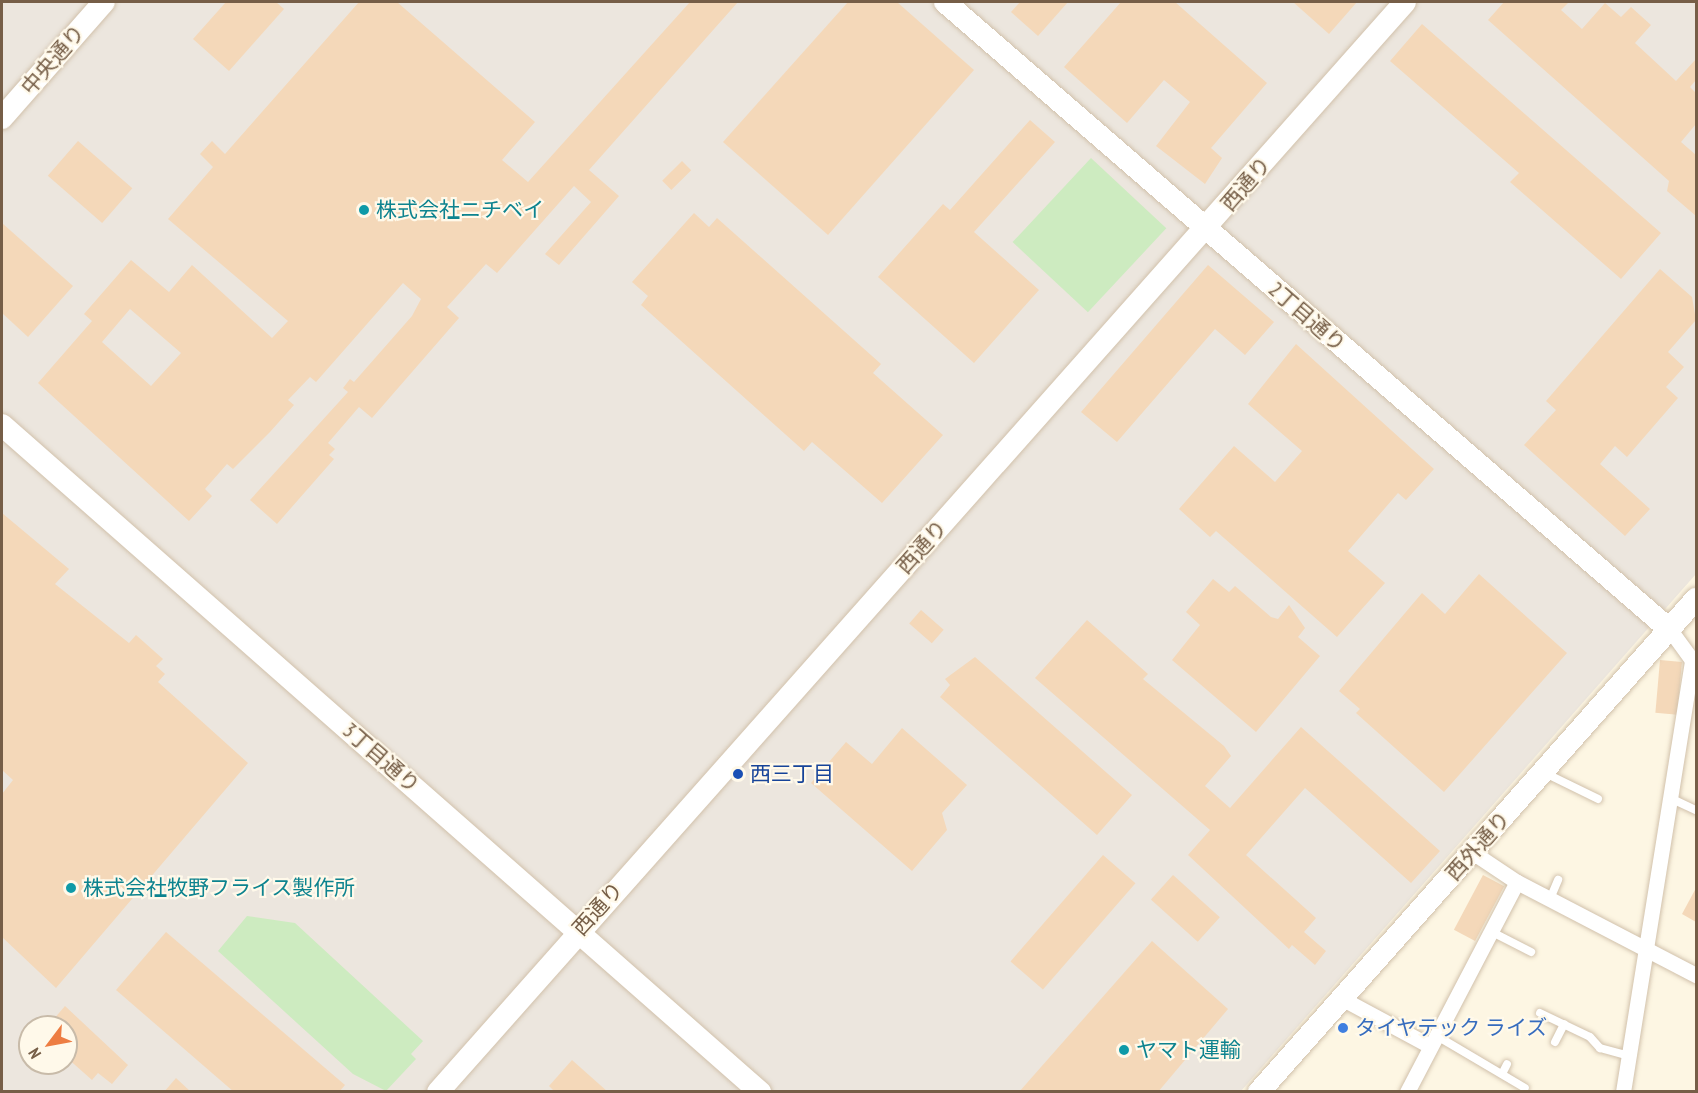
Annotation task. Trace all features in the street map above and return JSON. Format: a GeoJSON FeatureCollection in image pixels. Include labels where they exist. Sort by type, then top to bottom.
{"type":"FeatureCollection","features":[{"type":"Feature","properties":{"kind":"street","name":"中央通り"},"geometry":{"type":"LineString","coordinates":[[2,118],[104,2]]}},
{"type":"Feature","properties":{"kind":"street","name":"2丁目通り"},"geometry":{"type":"LineString","coordinates":[[945,2],[1670,630]]}},
{"type":"Feature","properties":{"kind":"street","name":"西通り"},"geometry":{"type":"LineString","coordinates":[[438,1092],[578,932],[1206,230],[1405,2]]}},
{"type":"Feature","properties":{"kind":"street","name":"3丁目通り"},"geometry":{"type":"LineString","coordinates":[[2,424],[760,1092]]}},
{"type":"Feature","properties":{"kind":"street","name":"西外通り"},"geometry":{"type":"LineString","coordinates":[[1259,1092],[1696,598]]}},
{"type":"Feature","properties":{"kind":"street"},"geometry":{"type":"LineString","coordinates":[[1623,1092],[1694,660],[1670,630]]}},
{"type":"Feature","properties":{"kind":"street"},"geometry":{"type":"LineString","coordinates":[[1472,852],[1517,882],[1696,975]]}},
{"type":"Feature","properties":{"kind":"street"},"geometry":{"type":"LineString","coordinates":[[1408,1091],[1517,882]]}},
{"type":"Feature","properties":{"kind":"street"},"geometry":{"type":"LineString","coordinates":[[1341,998],[1434,1041]]}},
{"type":"Feature","properties":{"kind":"lane"},"geometry":{"type":"LineString","coordinates":[[1544,772],[1598,799]]}},
{"type":"Feature","properties":{"kind":"lane"},"geometry":{"type":"LineString","coordinates":[[1670,798],[1696,810]]}},
{"type":"Feature","properties":{"kind":"lane"},"geometry":{"type":"LineString","coordinates":[[1550,899],[1558,880]]}},
{"type":"Feature","properties":{"kind":"lane"},"geometry":{"type":"LineString","coordinates":[[1492,932],[1532,952]]}},
{"type":"Feature","properties":{"kind":"lane"},"geometry":{"type":"LineString","coordinates":[[1540,1012],[1564,1024],[1600,1048],[1629,1056]]}},
{"type":"Feature","properties":{"kind":"lane"},"geometry":{"type":"LineString","coordinates":[[1554,1042],[1564,1024]]}},
{"type":"Feature","properties":{"kind":"lane"},"geometry":{"type":"LineString","coordinates":[[1434,1041],[1502,1074],[1525,1088]]}},
{"type":"Feature","properties":{"kind":"lane"},"geometry":{"type":"LineString","coordinates":[[1502,1074],[1507,1064]]}},
{"type":"Feature","properties":{"kind":"shaded area"},"geometry":{"type":"Polygon","coordinates":[[[2,2],[1696,2],[1696,574],[1241,1091],[2,1092],[2,2]]]}},
{"type":"Feature","properties":{"kind":"green space"},"geometry":{"type":"Polygon","coordinates":[[[1091,158],[1166,228],[1088,312],[1013,242],[1091,158]]]}},
{"type":"Feature","properties":{"kind":"green space"},"geometry":{"type":"Polygon","coordinates":[[[247,916],[295,923],[423,1041],[411,1054],[416,1059],[386,1091],[353,1074],[218,951],[247,916]]]}},
{"type":"Feature","properties":{"kind":"building"},"geometry":{"type":"Polygon","coordinates":[[[226,2],[276,2],[284,9],[229,71],[193,39],[226,2]]]}},
{"type":"Feature","properties":{"kind":"building","name":"株式会社ニチベイ"},"geometry":{"type":"Polygon","coordinates":[[[359,2],[397,2],[535,122],[502,160],[528,182],[690,2],[738,2],[589,170],[619,196],[559,265],[545,254],[591,202],[574,186],[497,273],[486,264],[447,307],[459,318],[372,418],[359,407],[328,443],[335,449],[329,455],[334,459],[277,524],[250,500],[348,392],[343,388],[350,379],[354,382],[412,316],[421,299],[403,283],[316,382],[310,377],[288,400],[294,405],[270,432],[233,469],[227,464],[205,489],[212,496],[189,521],[38,383],[92,321],[84,314],[131,260],[169,292],[192,265],[272,338],[288,321],[168,219],[213,167],[200,154],[212,141],[225,154],[359,2]],[[130,309],[102,342],[151,386],[181,353],[130,309]]]}},
{"type":"Feature","properties":{"kind":"building"},"geometry":{"type":"Polygon","coordinates":[[[848,2],[897,2],[974,70],[828,235],[723,142],[848,2]]]}},
{"type":"Feature","properties":{"kind":"building"},"geometry":{"type":"Polygon","coordinates":[[[1020,2],[1068,2],[1038,36],[1011,12],[1020,2]]]}},
{"type":"Feature","properties":{"kind":"building"},"geometry":{"type":"Polygon","coordinates":[[[1121,2],[1175,2],[1267,83],[1211,148],[1222,158],[1205,184],[1156,146],[1190,102],[1164,80],[1127,123],[1064,67],[1121,2]]]}},
{"type":"Feature","properties":{"kind":"building"},"geometry":{"type":"Polygon","coordinates":[[[1293,2],[1357,2],[1329,34],[1293,2]]]}},
{"type":"Feature","properties":{"kind":"building"},"geometry":{"type":"Polygon","coordinates":[[[1504,2],[1569,2],[1561,10],[1582,29],[1605,3],[1621,17],[1631,7],[1651,25],[1635,43],[1676,81],[1696,59],[1696,80],[1690,87],[1696,93],[1696,124],[1681,142],[1696,155],[1696,216],[1667,191],[1669,181],[1488,20],[1504,2]]]}},
{"type":"Feature","properties":{"kind":"building"},"geometry":{"type":"Polygon","coordinates":[[[1422,24],[1661,233],[1621,279],[1510,182],[1519,173],[1390,61],[1422,24]]]}},
{"type":"Feature","properties":{"kind":"building"},"geometry":{"type":"Polygon","coordinates":[[[1030,120],[1055,142],[974,232],[1039,290],[974,363],[878,277],[943,204],[950,210],[1030,120]]]}},
{"type":"Feature","properties":{"kind":"building"},"geometry":{"type":"Polygon","coordinates":[[[78,141],[132,188],[102,223],[48,176],[78,141]]]}},
{"type":"Feature","properties":{"kind":"building"},"geometry":{"type":"Polygon","coordinates":[[[682,161],[691,170],[671,190],[662,181],[682,161]]]}},
{"type":"Feature","properties":{"kind":"building"},"geometry":{"type":"Polygon","coordinates":[[[694,213],[709,227],[717,218],[881,364],[873,373],[943,435],[882,503],[812,442],[804,451],[641,305],[648,296],[632,282],[694,213]]]}},
{"type":"Feature","properties":{"kind":"building"},"geometry":{"type":"Polygon","coordinates":[[[2,223],[73,286],[28,337],[2,313],[2,223]]]}},
{"type":"Feature","properties":{"kind":"building"},"geometry":{"type":"Polygon","coordinates":[[[1208,265],[1274,322],[1245,355],[1215,329],[1117,442],[1081,412],[1208,265]]]}},
{"type":"Feature","properties":{"kind":"building"},"geometry":{"type":"Polygon","coordinates":[[[1660,269],[1692,297],[1696,320],[1668,352],[1684,367],[1666,387],[1678,398],[1627,457],[1615,446],[1600,464],[1650,509],[1625,536],[1524,445],[1556,410],[1546,401],[1660,269]]]}},
{"type":"Feature","properties":{"kind":"building"},"geometry":{"type":"Polygon","coordinates":[[[1296,344],[1434,469],[1406,500],[1398,493],[1348,551],[1385,583],[1337,637],[1216,531],[1210,537],[1179,509],[1234,446],[1275,482],[1302,451],[1248,404],[1296,344]]]}},
{"type":"Feature","properties":{"kind":"building"},"geometry":{"type":"Polygon","coordinates":[[[2,513],[69,569],[55,584],[129,643],[136,635],[163,659],[156,666],[165,674],[158,682],[248,763],[56,988],[2,937],[2,794],[13,780],[2,770],[2,513]]]}},
{"type":"Feature","properties":{"kind":"building"},"geometry":{"type":"Polygon","coordinates":[[[1479,574],[1567,653],[1444,792],[1356,713],[1360,709],[1339,691],[1422,593],[1445,614],[1479,574]]]}},
{"type":"Feature","properties":{"kind":"building"},"geometry":{"type":"Polygon","coordinates":[[[1213,579],[1229,592],[1235,586],[1271,617],[1278,619],[1289,605],[1305,628],[1298,637],[1320,656],[1256,732],[1172,660],[1200,625],[1186,612],[1213,579]]]}},
{"type":"Feature","properties":{"kind":"building"},"geometry":{"type":"Polygon","coordinates":[[[921,610],[944,630],[932,643],[909,624],[921,610]]]}},
{"type":"Feature","properties":{"kind":"building"},"geometry":{"type":"Polygon","coordinates":[[[1087,620],[1148,674],[1143,679],[1224,746],[1231,756],[1205,786],[1230,808],[1301,727],[1440,851],[1411,883],[1305,788],[1246,855],[1316,918],[1304,932],[1326,951],[1315,965],[1292,945],[1289,949],[1188,855],[1210,830],[1035,678],[1087,620]]]}},
{"type":"Feature","properties":{"kind":"building"},"geometry":{"type":"Polygon","coordinates":[[[975,657],[1132,795],[1097,835],[940,697],[950,685],[945,679],[975,657]]]}},
{"type":"Feature","properties":{"kind":"building"},"geometry":{"type":"Polygon","coordinates":[[[1660,660],[1682,662],[1677,715],[1655,713],[1660,660]]]}},
{"type":"Feature","properties":{"kind":"building"},"geometry":{"type":"Polygon","coordinates":[[[902,728],[967,785],[942,813],[947,830],[912,871],[811,783],[846,742],[872,764],[902,728]]]}},
{"type":"Feature","properties":{"kind":"building"},"geometry":{"type":"Polygon","coordinates":[[[1103,855],[1135,883],[1043,990],[1010,961],[1103,855]]]}},
{"type":"Feature","properties":{"kind":"building"},"geometry":{"type":"Polygon","coordinates":[[[1173,875],[1220,917],[1198,942],[1151,900],[1173,875]]]}},
{"type":"Feature","properties":{"kind":"building"},"geometry":{"type":"Polygon","coordinates":[[[1483,875],[1504,886],[1475,941],[1454,930],[1483,875]]]}},
{"type":"Feature","properties":{"kind":"building"},"geometry":{"type":"Polygon","coordinates":[[[1696,888],[1696,922],[1682,914],[1696,888]]]}},
{"type":"Feature","properties":{"kind":"building"},"geometry":{"type":"Polygon","coordinates":[[[166,932],[345,1085],[339,1092],[234,1092],[116,990],[166,932]]]}},
{"type":"Feature","properties":{"kind":"building","name":"ヤマト運輸"},"geometry":{"type":"Polygon","coordinates":[[[1152,941],[1228,1009],[1158,1092],[1019,1092],[1152,941]]]}},
{"type":"Feature","properties":{"kind":"building"},"geometry":{"type":"Polygon","coordinates":[[[65,1006],[75,1015],[57,1015],[65,1006]]]}},
{"type":"Feature","properties":{"kind":"building"},"geometry":{"type":"Polygon","coordinates":[[[78,1018],[128,1065],[112,1084],[98,1073],[92,1080],[78,1068],[78,1018]]]}},
{"type":"Feature","properties":{"kind":"building"},"geometry":{"type":"Polygon","coordinates":[[[572,1060],[608,1092],[555,1092],[549,1086],[572,1060]]]}},
{"type":"Feature","properties":{"kind":"building"},"geometry":{"type":"Polygon","coordinates":[[[176,1078],[191,1092],[164,1092],[176,1078]]]}},
{"type":"Feature","properties":{"kind":"place","name":"株式会社ニチベイ"},"geometry":{"type":"Point","coordinates":[364,210]}},
{"type":"Feature","properties":{"kind":"place","name":"西三丁目"},"geometry":{"type":"Point","coordinates":[738,774]}},
{"type":"Feature","properties":{"kind":"place","name":"株式会社牧野フライス製作所"},"geometry":{"type":"Point","coordinates":[71,888]}},
{"type":"Feature","properties":{"kind":"place","name":"タイヤテック ライズ"},"geometry":{"type":"Point","coordinates":[1343,1028]}},
{"type":"Feature","properties":{"kind":"place","name":"ヤマト運輸"},"geometry":{"type":"Point","coordinates":[1124,1050]}}]}
